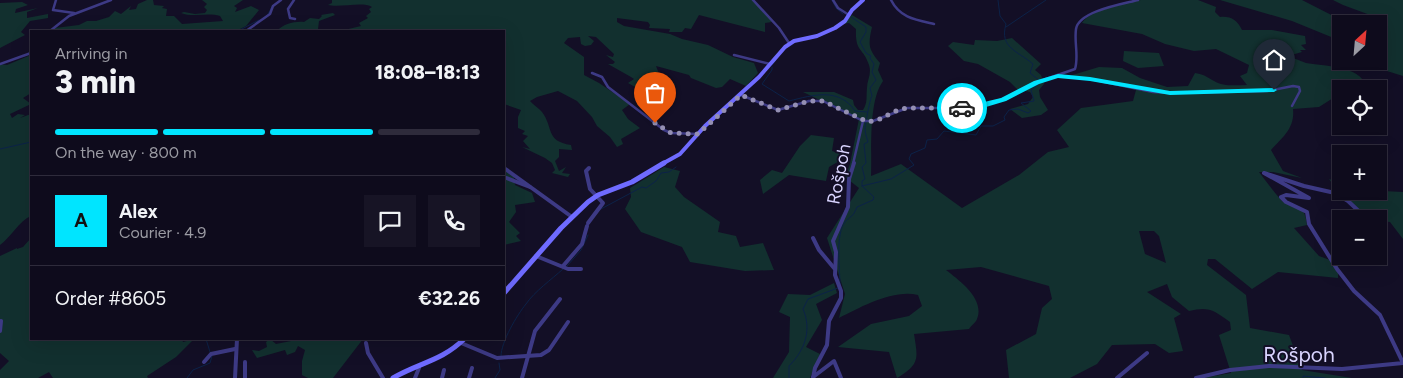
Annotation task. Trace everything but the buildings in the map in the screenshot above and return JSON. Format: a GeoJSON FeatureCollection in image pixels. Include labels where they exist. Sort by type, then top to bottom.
{"type":"FeatureCollection","features":[{"type":"Feature","properties":{"kind":"street"},"geometry":{"type":"LineString","coordinates":[[56,0],[53,10],[75,13]]}},
{"type":"Feature","properties":{"kind":"street"},"geometry":{"type":"LineString","coordinates":[[51,30],[52,27],[75,13],[95,4],[111,0]]}},
{"type":"Feature","properties":{"kind":"street"},"geometry":{"type":"LineString","coordinates":[[247,30],[270,14],[273,6],[281,0]]}},
{"type":"Feature","properties":{"kind":"street"},"geometry":{"type":"LineString","coordinates":[[294,0],[288,9],[290,18],[296,19]]}},
{"type":"Feature","properties":{"kind":"street"},"geometry":{"type":"LineString","coordinates":[[753,0],[790,43]]}},
{"type":"Feature","properties":{"kind":"street"},"geometry":{"type":"LineString","coordinates":[[833,0],[838,8],[849,15]]}},
{"type":"Feature","properties":{"kind":"street"},"geometry":{"type":"LineString","coordinates":[[505,292],[572,217],[596,196],[632,182],[671,160],[687,148],[698,134],[741,95],[790,43],[817,36],[842,23],[863,0]]}},
{"type":"Feature","properties":{"kind":"street"},"geometry":{"type":"LineString","coordinates":[[891,0],[896,10],[914,19],[934,24]]}},
{"type":"Feature","properties":{"kind":"street"},"geometry":{"type":"LineString","coordinates":[[741,95],[778,110],[809,101],[823,101],[866,121],[878,120],[906,108],[956,108],[984,105],[1003,99],[1037,82],[1072,71],[1077,67],[1078,37],[1076,28],[1080,21],[1099,10],[1138,0]]}},
{"type":"Feature","properties":{"kind":"street"},"geometry":{"type":"LineString","coordinates":[[0,64],[30,53]]}},
{"type":"Feature","properties":{"kind":"street"},"geometry":{"type":"LineString","coordinates":[[734,55],[770,64]]}},
{"type":"Feature","properties":{"kind":"street"},"geometry":{"type":"LineString","coordinates":[[592,73],[602,77],[608,87],[667,132],[698,134]]}},
{"type":"Feature","properties":{"kind":"street"},"geometry":{"type":"LineString","coordinates":[[1058,76],[1090,79],[1170,93],[1267,91],[1293,86],[1300,88],[1292,106]]}},
{"type":"Feature","properties":{"kind":"street","name":"Rošpoh"},"geometry":{"type":"LineString","coordinates":[[813,377],[815,368],[827,346],[829,321],[839,304],[840,290],[837,284],[836,252],[833,241],[848,207],[849,179],[858,149],[859,134],[866,121]]}},
{"type":"Feature","properties":{"kind":"street"},"geometry":{"type":"LineString","coordinates":[[564,266],[582,244],[588,224],[603,203],[587,185],[586,171],[589,168]]}},
{"type":"Feature","properties":{"kind":"street"},"geometry":{"type":"LineString","coordinates":[[505,169],[572,217]]}},
{"type":"Feature","properties":{"kind":"street","name":"Rošpoh"},"geometry":{"type":"LineString","coordinates":[[1332,261],[1309,224],[1307,212],[1298,205],[1285,202],[1281,197],[1286,195],[1309,198],[1264,174],[1276,175],[1304,186],[1335,193],[1358,210]]}},
{"type":"Feature","properties":{"kind":"street"},"geometry":{"type":"LineString","coordinates":[[505,177],[533,188]]}},
{"type":"Feature","properties":{"kind":"street"},"geometry":{"type":"LineString","coordinates":[[813,238],[819,250],[835,268]]}},
{"type":"Feature","properties":{"kind":"street"},"geometry":{"type":"LineString","coordinates":[[536,256],[574,270],[581,269]]}},
{"type":"Feature","properties":{"kind":"street","name":"Rošpoh"},"geometry":{"type":"LineString","coordinates":[[1196,378],[1267,367],[1289,366],[1340,369],[1357,368],[1382,362],[1403,363],[1380,315],[1354,291],[1335,265]]}},
{"type":"Feature","properties":{"kind":"street"},"geometry":{"type":"LineString","coordinates":[[522,378],[536,331],[560,299]]}},
{"type":"Feature","properties":{"kind":"street"},"geometry":{"type":"LineString","coordinates":[[0,331],[1,321]]}},
{"type":"Feature","properties":{"kind":"street"},"geometry":{"type":"LineString","coordinates":[[393,378],[403,372],[446,356],[463,341],[497,358],[541,355],[549,350],[568,322]]}},
{"type":"Feature","properties":{"kind":"street"},"geometry":{"type":"LineString","coordinates":[[234,378],[237,340]]}},
{"type":"Feature","properties":{"kind":"street"},"geometry":{"type":"LineString","coordinates":[[366,343],[368,353],[383,378]]}},
{"type":"Feature","properties":{"kind":"street"},"geometry":{"type":"LineString","coordinates":[[204,362],[212,354],[235,349]]}},
{"type":"Feature","properties":{"kind":"street"},"geometry":{"type":"LineString","coordinates":[[1117,378],[1147,353]]}},
{"type":"Feature","properties":{"kind":"street"},"geometry":{"type":"LineString","coordinates":[[813,377],[834,361],[838,365],[841,378]]}},
{"type":"Feature","properties":{"kind":"street"},"geometry":{"type":"LineString","coordinates":[[245,362],[245,378]]}},
{"type":"Feature","properties":{"kind":"street"},"geometry":{"type":"LineString","coordinates":[[414,378],[418,368]]}},
{"type":"Feature","properties":{"kind":"street"},"geometry":{"type":"LineString","coordinates":[[469,378],[472,368]]}},
{"type":"Feature","properties":{"kind":"street"},"geometry":{"type":"LineString","coordinates":[[442,378],[444,370]]}},
{"type":"Feature","properties":{"kind":"green space"},"geometry":{"type":"Polygon","coordinates":[[[147,0],[153,0],[154,5],[164,6],[162,8],[167,9],[166,16],[174,16],[182,24],[223,21],[220,16],[215,15],[181,13],[205,13],[207,10],[204,7],[207,4],[202,0],[243,0],[234,6],[237,8],[235,12],[251,6],[259,10],[246,26],[238,30],[56,30],[55,28],[79,25],[87,21],[96,21],[109,17],[115,11],[121,14],[131,6],[129,10],[136,9],[138,4],[147,0]]]}},
{"type":"Feature","properties":{"kind":"green space"},"geometry":{"type":"Polygon","coordinates":[[[332,0],[753,0],[772,22],[765,23],[765,32],[699,15],[691,29],[685,28],[682,32],[669,32],[670,29],[649,28],[648,22],[617,18],[617,22],[624,26],[670,34],[708,45],[733,57],[754,63],[758,73],[746,86],[730,79],[722,87],[716,88],[691,78],[689,75],[656,66],[663,84],[671,81],[675,84],[664,91],[653,86],[642,91],[628,83],[634,79],[608,64],[615,62],[606,55],[613,57],[614,54],[596,37],[588,36],[594,41],[591,45],[585,46],[581,44],[580,37],[568,38],[564,43],[584,57],[584,75],[630,104],[622,110],[628,119],[640,128],[621,139],[623,144],[617,147],[577,101],[558,91],[530,101],[546,118],[554,137],[563,143],[571,145],[572,150],[559,149],[559,157],[555,161],[559,171],[566,167],[562,173],[570,174],[568,177],[552,173],[555,170],[552,163],[522,147],[530,149],[523,141],[528,136],[522,134],[525,131],[518,128],[518,117],[521,110],[505,104],[505,30],[344,30],[361,26],[359,23],[368,18],[366,16],[371,12],[369,9],[372,7],[368,5],[328,5],[332,3],[332,0]]]}},
{"type":"Feature","properties":{"kind":"green space"},"geometry":{"type":"Polygon","coordinates":[[[1141,0],[1198,0],[1216,7],[1215,12],[1220,17],[1233,19],[1242,30],[1272,30],[1305,36],[1306,44],[1301,45],[1306,50],[1300,50],[1302,52],[1288,56],[1306,63],[1332,66],[1332,70],[1349,70],[1362,79],[1332,80],[1332,99],[1319,107],[1293,109],[1290,127],[1271,150],[1283,171],[1302,178],[1273,172],[1259,172],[1281,200],[1304,212],[1307,225],[1294,228],[1319,256],[1330,260],[1338,273],[1338,278],[1278,272],[1252,289],[1215,259],[1208,259],[1207,265],[1246,295],[1250,328],[1289,335],[1302,370],[1352,378],[1203,378],[1231,373],[1219,335],[1231,330],[1230,322],[1211,310],[1189,311],[1172,297],[1167,284],[1147,292],[1181,314],[1174,318],[1183,351],[1169,353],[1155,344],[1112,345],[1097,364],[1070,378],[1009,378],[1006,350],[1036,334],[1042,308],[1052,299],[1049,286],[981,267],[946,270],[970,291],[978,304],[979,312],[976,321],[969,329],[914,334],[916,360],[910,369],[897,378],[889,352],[838,347],[871,324],[909,316],[922,306],[918,295],[898,295],[877,300],[839,318],[845,294],[827,238],[859,188],[845,177],[850,164],[859,119],[803,92],[834,92],[853,100],[858,110],[863,110],[865,107],[870,71],[869,65],[858,46],[856,29],[849,23],[842,24],[852,15],[872,27],[870,46],[880,63],[878,70],[883,81],[878,90],[873,113],[871,176],[901,164],[962,208],[1019,175],[1048,152],[1069,147],[1057,130],[1081,108],[1133,101],[1136,90],[1069,76],[1099,67],[1122,68],[1140,78],[1167,87],[1188,86],[1195,73],[1204,75],[1222,84],[1247,85],[1240,76],[1247,73],[1249,65],[1216,49],[1194,51],[1165,44],[1142,34],[1082,23],[1086,18],[1100,10],[1141,0]],[[1139,231],[1145,254],[1166,263],[1159,236],[1154,231],[1139,231]]]}},
{"type":"Feature","properties":{"kind":"green space"},"geometry":{"type":"Polygon","coordinates":[[[1220,0],[1302,0],[1332,15],[1332,37],[1292,21],[1220,0]]]}},
{"type":"Feature","properties":{"kind":"green space"},"geometry":{"type":"Polygon","coordinates":[[[1333,0],[1403,0],[1403,76],[1384,70],[1388,70],[1388,15],[1370,15],[1333,0]]]}},
{"type":"Feature","properties":{"kind":"green space"},"geometry":{"type":"Polygon","coordinates":[[[22,2],[28,5],[16,9],[15,13],[38,8],[27,12],[27,18],[48,14],[48,18],[30,21],[21,32],[25,35],[0,48],[0,3],[22,2]]]}},
{"type":"Feature","properties":{"kind":"green space"},"geometry":{"type":"Polygon","coordinates":[[[333,13],[335,15],[319,21],[318,29],[278,30],[282,26],[304,22],[310,18],[319,19],[321,15],[333,13]]]}},
{"type":"Feature","properties":{"kind":"green space"},"geometry":{"type":"Polygon","coordinates":[[[1012,38],[1041,64],[1035,70],[1041,75],[1044,84],[1039,90],[1040,97],[1048,110],[1041,115],[1022,118],[1010,109],[1028,104],[1033,97],[1030,92],[1017,89],[1010,82],[978,64],[964,61],[948,46],[953,42],[974,45],[975,40],[997,41],[1012,38]]]}},
{"type":"Feature","properties":{"kind":"green space"},"geometry":{"type":"Polygon","coordinates":[[[1124,51],[1159,53],[1164,66],[1138,68],[1123,61],[1124,51]]]}},
{"type":"Feature","properties":{"kind":"green space"},"geometry":{"type":"Polygon","coordinates":[[[30,55],[30,94],[23,98],[30,104],[10,114],[12,118],[18,114],[25,115],[20,118],[30,114],[30,216],[0,245],[0,64],[7,65],[30,55]]]}},
{"type":"Feature","properties":{"kind":"green space"},"geometry":{"type":"Polygon","coordinates":[[[811,135],[834,138],[832,151],[841,154],[841,160],[829,167],[826,181],[789,175],[763,194],[760,180],[772,170],[782,173],[800,146],[811,135]]]}},
{"type":"Feature","properties":{"kind":"green space"},"geometry":{"type":"Polygon","coordinates":[[[664,167],[680,171],[675,187],[684,197],[720,222],[718,232],[736,236],[740,247],[763,243],[774,270],[745,271],[690,262],[682,247],[641,232],[625,209],[631,197],[630,188],[664,167]]]}},
{"type":"Feature","properties":{"kind":"green space"},"geometry":{"type":"Polygon","coordinates":[[[505,171],[514,177],[515,185],[532,193],[535,202],[515,205],[516,212],[509,222],[520,233],[516,236],[521,241],[505,245],[505,171]]]}},
{"type":"Feature","properties":{"kind":"green space"},"geometry":{"type":"Polygon","coordinates":[[[1387,191],[1403,192],[1403,239],[1390,222],[1387,221],[1387,210],[1359,210],[1347,200],[1387,200],[1387,191]]]}},
{"type":"Feature","properties":{"kind":"green space"},"geometry":{"type":"Polygon","coordinates":[[[30,239],[30,340],[182,340],[183,342],[193,340],[176,357],[147,376],[148,378],[53,378],[49,372],[38,378],[0,378],[0,370],[9,361],[0,353],[0,256],[23,247],[30,239]]]}},
{"type":"Feature","properties":{"kind":"green space"},"geometry":{"type":"Polygon","coordinates":[[[834,283],[837,293],[816,304],[822,320],[806,347],[820,354],[810,378],[773,378],[789,352],[790,317],[779,312],[788,294],[810,295],[834,283]]]}},
{"type":"Feature","properties":{"kind":"green space"},"geometry":{"type":"Polygon","coordinates":[[[271,340],[276,344],[296,340],[362,340],[333,378],[308,378],[302,375],[302,361],[305,350],[298,346],[295,352],[287,355],[285,350],[257,358],[252,350],[259,351],[267,347],[266,342],[271,340]]]}},
{"type":"Feature","properties":{"kind":"waterway"},"geometry":{"type":"LineString","coordinates":[[832,0],[836,8],[843,14]]}},
{"type":"Feature","properties":{"kind":"waterway"},"geometry":{"type":"LineString","coordinates":[[998,0],[1000,16],[1006,24],[1005,39],[1011,48],[1033,64],[1030,73],[1040,81]]}},
{"type":"Feature","properties":{"kind":"waterway"},"geometry":{"type":"LineString","coordinates":[[1006,27],[1046,0]]}},
{"type":"Feature","properties":{"kind":"waterway"},"geometry":{"type":"LineString","coordinates":[[268,14],[273,5]]}},
{"type":"Feature","properties":{"kind":"waterway"},"geometry":{"type":"LineString","coordinates":[[851,17],[866,27],[866,32],[860,42],[866,53],[871,56],[870,58],[874,64],[872,72],[876,80],[870,88],[872,96],[865,127],[868,142],[864,144],[866,163],[862,167],[865,179],[862,181],[862,185]]}},
{"type":"Feature","properties":{"kind":"waterway"},"geometry":{"type":"LineString","coordinates":[[240,30],[259,20]]}},
{"type":"Feature","properties":{"kind":"waterway"},"geometry":{"type":"LineString","coordinates":[[772,65],[776,60]]}},
{"type":"Feature","properties":{"kind":"waterway"},"geometry":{"type":"LineString","coordinates":[[772,67],[772,70],[762,84],[789,101],[816,95],[833,96],[849,103],[855,111],[867,112]]}},
{"type":"Feature","properties":{"kind":"waterway"},"geometry":{"type":"LineString","coordinates":[[840,285],[839,243],[842,228],[857,207],[873,200],[874,197],[862,186],[891,179],[914,165],[909,159],[911,154],[925,148],[927,140],[937,139],[944,131],[976,135],[981,126],[993,126],[1005,120],[1004,117],[1009,110],[1018,109],[1028,113],[1031,111],[1021,103],[1034,101],[1031,90],[1041,82]]}},
{"type":"Feature","properties":{"kind":"waterway"},"geometry":{"type":"LineString","coordinates":[[0,149],[30,142]]}},
{"type":"Feature","properties":{"kind":"waterway"},"geometry":{"type":"LineString","coordinates":[[601,209],[642,187],[646,188],[656,181],[661,173],[669,172],[676,167]]}},
{"type":"Feature","properties":{"kind":"waterway"},"geometry":{"type":"LineString","coordinates":[[567,266],[581,250],[588,235]]}},
{"type":"Feature","properties":{"kind":"waterway"},"geometry":{"type":"LineString","coordinates":[[501,356],[507,336],[522,309],[543,286],[563,269]]}},
{"type":"Feature","properties":{"kind":"waterway"},"geometry":{"type":"LineString","coordinates":[[789,378],[789,366],[803,346],[807,332],[806,317],[803,309],[808,299],[838,288]]}},
{"type":"Feature","properties":{"kind":"waterway"},"geometry":{"type":"LineString","coordinates":[[206,340],[210,352]]}},
{"type":"Feature","properties":{"kind":"waterway"},"geometry":{"type":"LineString","coordinates":[[187,378],[193,370],[210,363],[212,356]]}},
{"type":"Feature","properties":{"kind":"waterway"},"geometry":{"type":"LineString","coordinates":[[495,378],[500,370],[499,363]]}},
{"type":"Feature","properties":{"kind":"waterway"},"geometry":{"type":"LineString","coordinates":[[1303,378],[1303,376],[1325,378]]}},
{"type":"Feature","properties":{"kind":"way so far"},"geometry":{"type":"LineString","coordinates":[[655,123],[667,132],[698,134],[741,95],[778,110],[809,101],[823,101],[868,122],[873,122],[906,108],[962,108]]}},
{"type":"Feature","properties":{"kind":"route"},"geometry":{"type":"LineString","coordinates":[[962,108],[984,105],[1003,99],[1037,82],[1058,76],[1090,79],[1153,92],[1274,90]]}}]}
